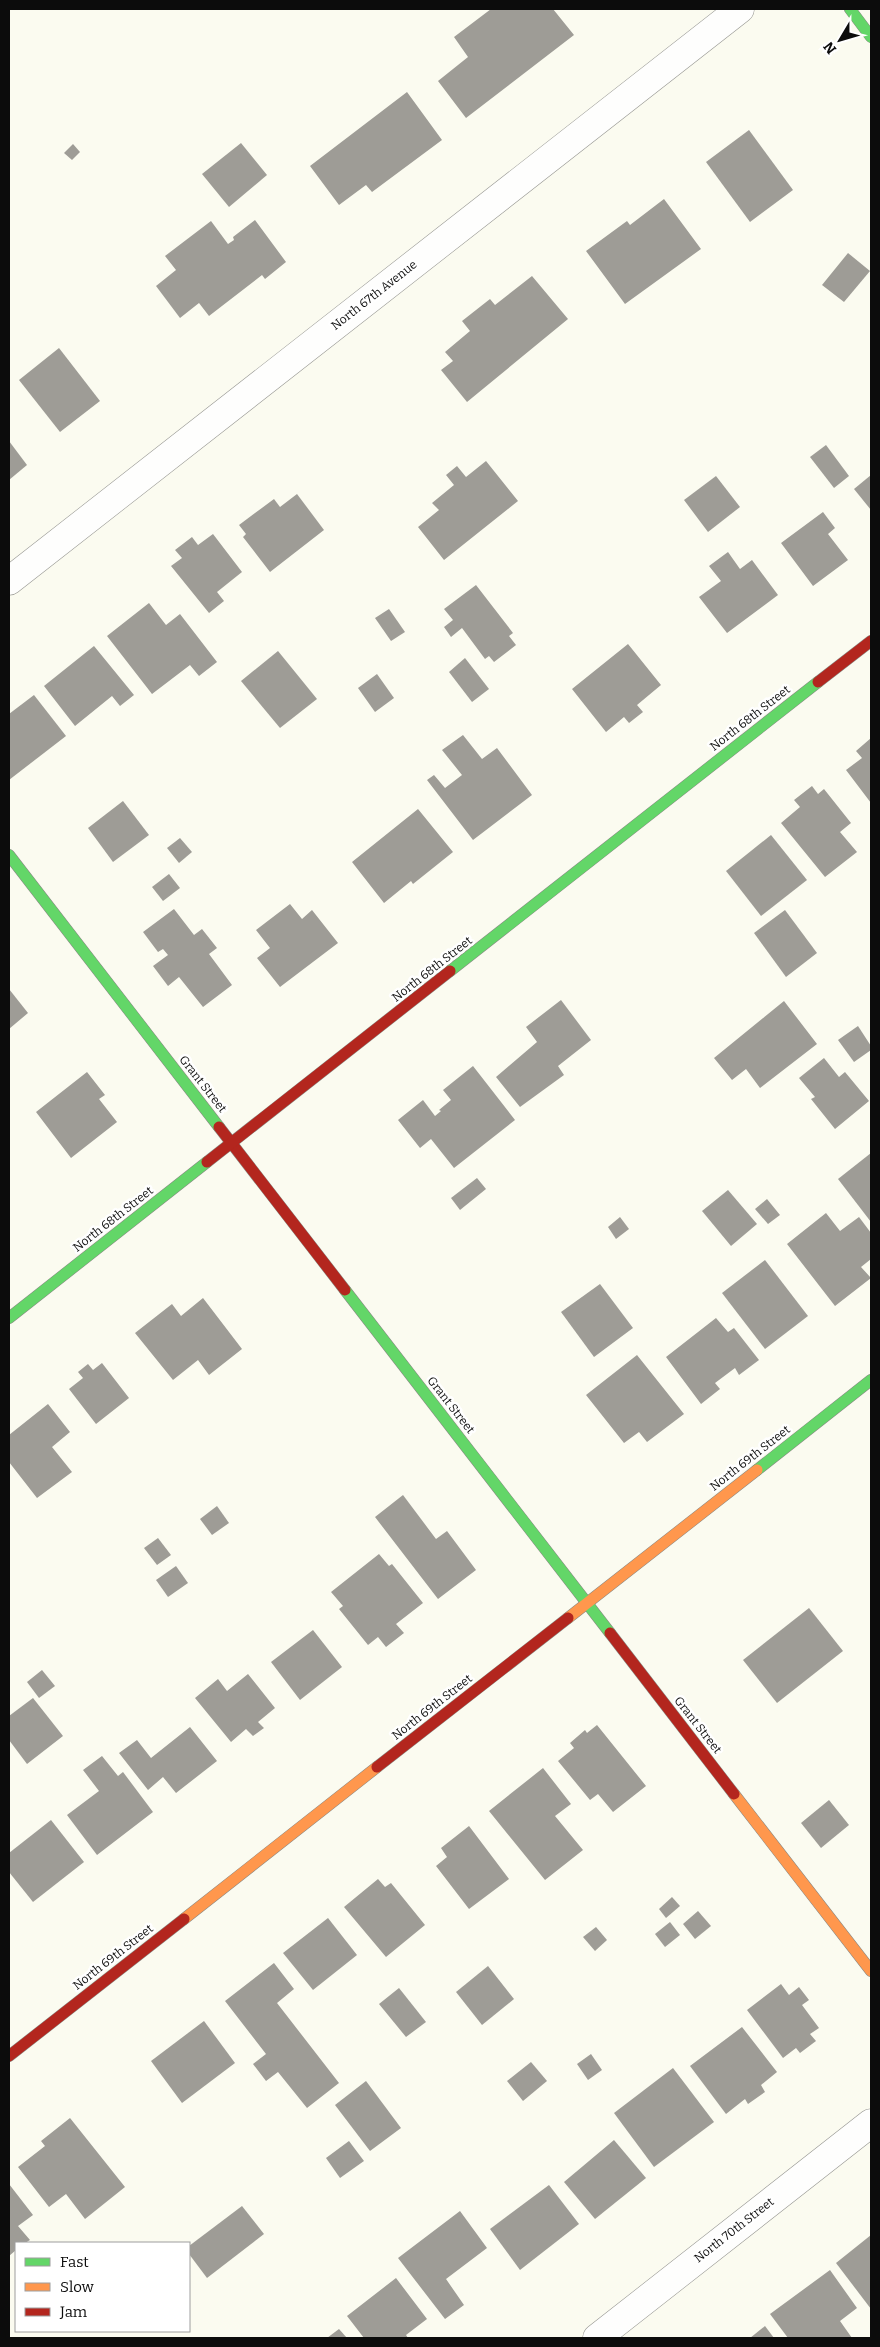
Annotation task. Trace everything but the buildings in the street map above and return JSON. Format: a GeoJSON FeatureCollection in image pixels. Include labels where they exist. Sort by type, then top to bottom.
{"type":"FeatureCollection","features":[{"type":"Feature","properties":{"kind":"street","name":"North 67th Avenue"},"geometry":{"type":"LineString","coordinates":[[9,582],[740,9]]}},
{"type":"Feature","properties":{"kind":"street"},"geometry":{"type":"LineString","coordinates":[[850,9],[871,36]]}},
{"type":"Feature","properties":{"kind":"street","name":"North 68th Street"},"geometry":{"type":"LineString","coordinates":[[9,1318],[871,641]]}},
{"type":"Feature","properties":{"kind":"street","name":"Grant Street"},"geometry":{"type":"LineString","coordinates":[[9,855],[871,1971]]}},
{"type":"Feature","properties":{"kind":"street","name":"North 69th Street"},"geometry":{"type":"LineString","coordinates":[[9,2056],[871,1380]]}},
{"type":"Feature","properties":{"kind":"street","name":"North 70th Street"},"geometry":{"type":"LineString","coordinates":[[597,2338],[871,2122]]}},
{"type":"Feature","properties":{"kind":"traffic: fast"},"geometry":{"type":"LineString","coordinates":[[850,9],[871,37]]}},
{"type":"Feature","properties":{"kind":"traffic: fast"},"geometry":{"type":"LineString","coordinates":[[450,971],[818,682]]}},
{"type":"Feature","properties":{"kind":"traffic: fast"},"geometry":{"type":"LineString","coordinates":[[9,855],[219,1127]]}},
{"type":"Feature","properties":{"kind":"traffic: fast"},"geometry":{"type":"LineString","coordinates":[[9,1318],[207,1162]]}},
{"type":"Feature","properties":{"kind":"traffic: fast"},"geometry":{"type":"LineString","coordinates":[[345,1290],[610,1633]]}},
{"type":"Feature","properties":{"kind":"traffic: fast"},"geometry":{"type":"LineString","coordinates":[[757,1470],[871,1380]]}},
{"type":"Feature","properties":{"kind":"traffic: slow"},"geometry":{"type":"LineString","coordinates":[[568,1618],[757,1470]]}},
{"type":"Feature","properties":{"kind":"traffic: slow"},"geometry":{"type":"LineString","coordinates":[[184,1919],[377,1767]]}},
{"type":"Feature","properties":{"kind":"traffic: slow"},"geometry":{"type":"LineString","coordinates":[[734,1794],[871,1971]]}},
{"type":"Feature","properties":{"kind":"traffic: jam"},"geometry":{"type":"LineString","coordinates":[[818,682],[871,641]]}},
{"type":"Feature","properties":{"kind":"traffic: jam"},"geometry":{"type":"LineString","coordinates":[[207,1162],[450,971]]}},
{"type":"Feature","properties":{"kind":"traffic: jam"},"geometry":{"type":"LineString","coordinates":[[219,1127],[345,1290]]}},
{"type":"Feature","properties":{"kind":"traffic: jam"},"geometry":{"type":"LineString","coordinates":[[377,1767],[568,1618]]}},
{"type":"Feature","properties":{"kind":"traffic: jam"},"geometry":{"type":"LineString","coordinates":[[610,1633],[734,1794]]}},
{"type":"Feature","properties":{"kind":"traffic: jam"},"geometry":{"type":"LineString","coordinates":[[9,2056],[184,1919]]}}]}
